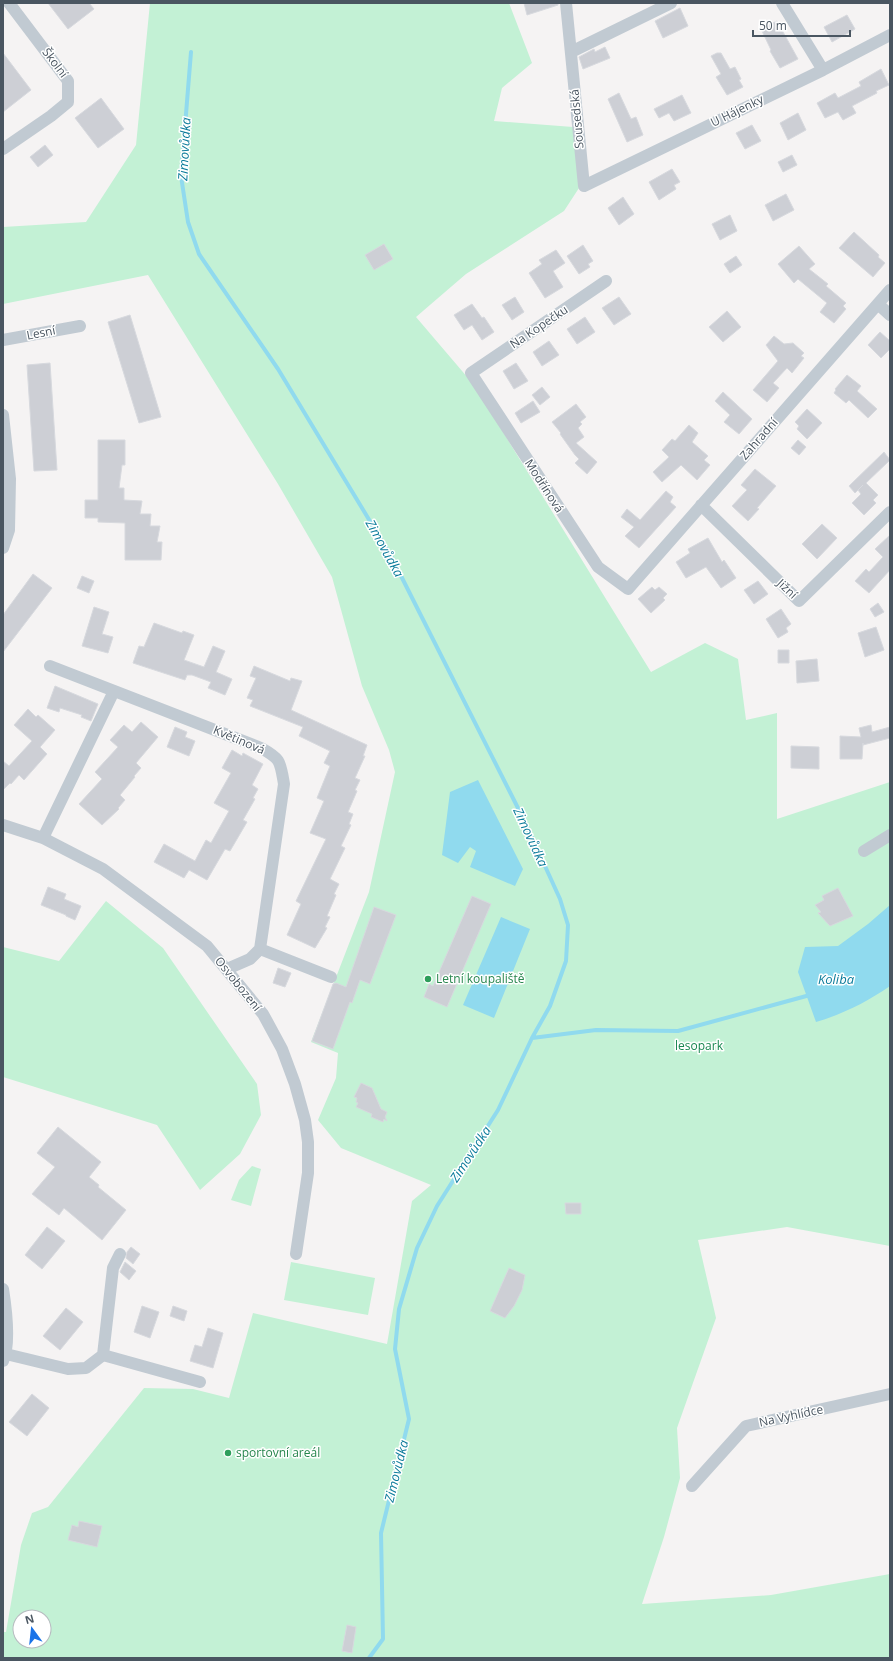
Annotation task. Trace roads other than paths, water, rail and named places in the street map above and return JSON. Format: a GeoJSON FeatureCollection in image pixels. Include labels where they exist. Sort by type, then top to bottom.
{"type":"FeatureCollection","features":[{"type":"Feature","properties":{"kind":"street","name":"Školní"},"geometry":{"type":"LineString","coordinates":[[3,149],[51,116],[68,102],[68,81],[9,3]]}},
{"type":"Feature","properties":{"kind":"street","name":"Sousedská"},"geometry":{"type":"LineString","coordinates":[[566,3],[584,186]]}},
{"type":"Feature","properties":{"kind":"street"},"geometry":{"type":"LineString","coordinates":[[571,52],[671,3]]}},
{"type":"Feature","properties":{"kind":"street"},"geometry":{"type":"LineString","coordinates":[[782,3],[823,70]]}},
{"type":"Feature","properties":{"kind":"street","name":"U Hájenky"},"geometry":{"type":"LineString","coordinates":[[584,186],[823,70],[890,35]]}},
{"type":"Feature","properties":{"kind":"street","name":"Na Kopečku"},"geometry":{"type":"LineString","coordinates":[[471,373],[606,281]]}},
{"type":"Feature","properties":{"kind":"street","name":"Zahradní"},"geometry":{"type":"LineString","coordinates":[[628,588],[890,290]]}},
{"type":"Feature","properties":{"kind":"street"},"geometry":{"type":"LineString","coordinates":[[878,304],[890,315]]}},
{"type":"Feature","properties":{"kind":"street","name":"Lesní"},"geometry":{"type":"LineString","coordinates":[[3,340],[80,326]]}},
{"type":"Feature","properties":{"kind":"street","name":"Modřínová"},"geometry":{"type":"LineString","coordinates":[[471,373],[598,567],[628,588]]}},
{"type":"Feature","properties":{"kind":"street"},"geometry":{"type":"LineString","coordinates":[[3,414],[10,479],[9,530],[3,548]]}},
{"type":"Feature","properties":{"kind":"street","name":"Jižní"},"geometry":{"type":"LineString","coordinates":[[701,505],[799,601],[890,512]]}},
{"type":"Feature","properties":{"kind":"street","name":"Květinová"},"geometry":{"type":"LineString","coordinates":[[50,666],[253,745],[275,756],[281,766],[284,784],[260,949]]}},
{"type":"Feature","properties":{"kind":"street"},"geometry":{"type":"LineString","coordinates":[[43,838],[114,691]]}},
{"type":"Feature","properties":{"kind":"street","name":"Osvobození"},"geometry":{"type":"LineString","coordinates":[[3,825],[43,838],[103,869],[207,946],[263,1014],[282,1048],[295,1084],[305,1120],[309,1162],[296,1254]]}},
{"type":"Feature","properties":{"kind":"street"},"geometry":{"type":"LineString","coordinates":[[864,851],[890,835]]}},
{"type":"Feature","properties":{"kind":"street"},"geometry":{"type":"LineString","coordinates":[[227,969],[250,959],[260,949],[331,977]]}},
{"type":"Feature","properties":{"kind":"street"},"geometry":{"type":"LineString","coordinates":[[3,1289],[7,1315],[5,1358],[68,1369],[86,1368],[103,1355],[113,1268],[120,1254]]}},
{"type":"Feature","properties":{"kind":"street"},"geometry":{"type":"LineString","coordinates":[[103,1355],[200,1382]]}},
{"type":"Feature","properties":{"kind":"street","name":"Na Vyhlídce"},"geometry":{"type":"LineString","coordinates":[[692,1486],[746,1426],[890,1394]]}},
{"type":"Feature","properties":{"kind":"water"},"geometry":{"type":"Polygon","coordinates":[[[478,780],[523,869],[515,886],[470,867],[476,851],[470,847],[458,863],[442,855],[450,792],[478,780]]]}},
{"type":"Feature","properties":{"kind":"water","name":"Koliba"},"geometry":{"type":"Polygon","coordinates":[[[890,905],[890,986],[854,1007],[816,1022],[798,972],[805,947],[838,946],[868,924],[890,905]]]}},
{"type":"Feature","properties":{"kind":"water"},"geometry":{"type":"Polygon","coordinates":[[[501,917],[530,929],[494,1018],[463,1005],[501,917]]]}},
{"type":"Feature","properties":{"kind":"waterway","name":"Zimovůdka"},"geometry":{"type":"LineString","coordinates":[[191,52],[181,176],[188,222],[199,254],[278,369],[391,556],[524,820],[560,899],[568,925],[566,961],[550,1006],[532,1038],[498,1110],[437,1206],[417,1248],[399,1309],[395,1349],[409,1419],[381,1533],[383,1639],[369,1658]]}},
{"type":"Feature","properties":{"kind":"waterway"},"geometry":{"type":"LineString","coordinates":[[532,1038],[596,1030],[678,1031],[810,995]]}},
{"type":"Feature","properties":{"kind":"place","name":"Letní koupaliště"},"geometry":{"type":"Point","coordinates":[428,979]}},
{"type":"Feature","properties":{"kind":"place","name":"sportovní areál"},"geometry":{"type":"Point","coordinates":[228,1453]}},
{"type":"Feature","properties":{"kind":"park label","name":"lesopark"},"geometry":{"type":"Point","coordinates":[699,1046]}}]}
